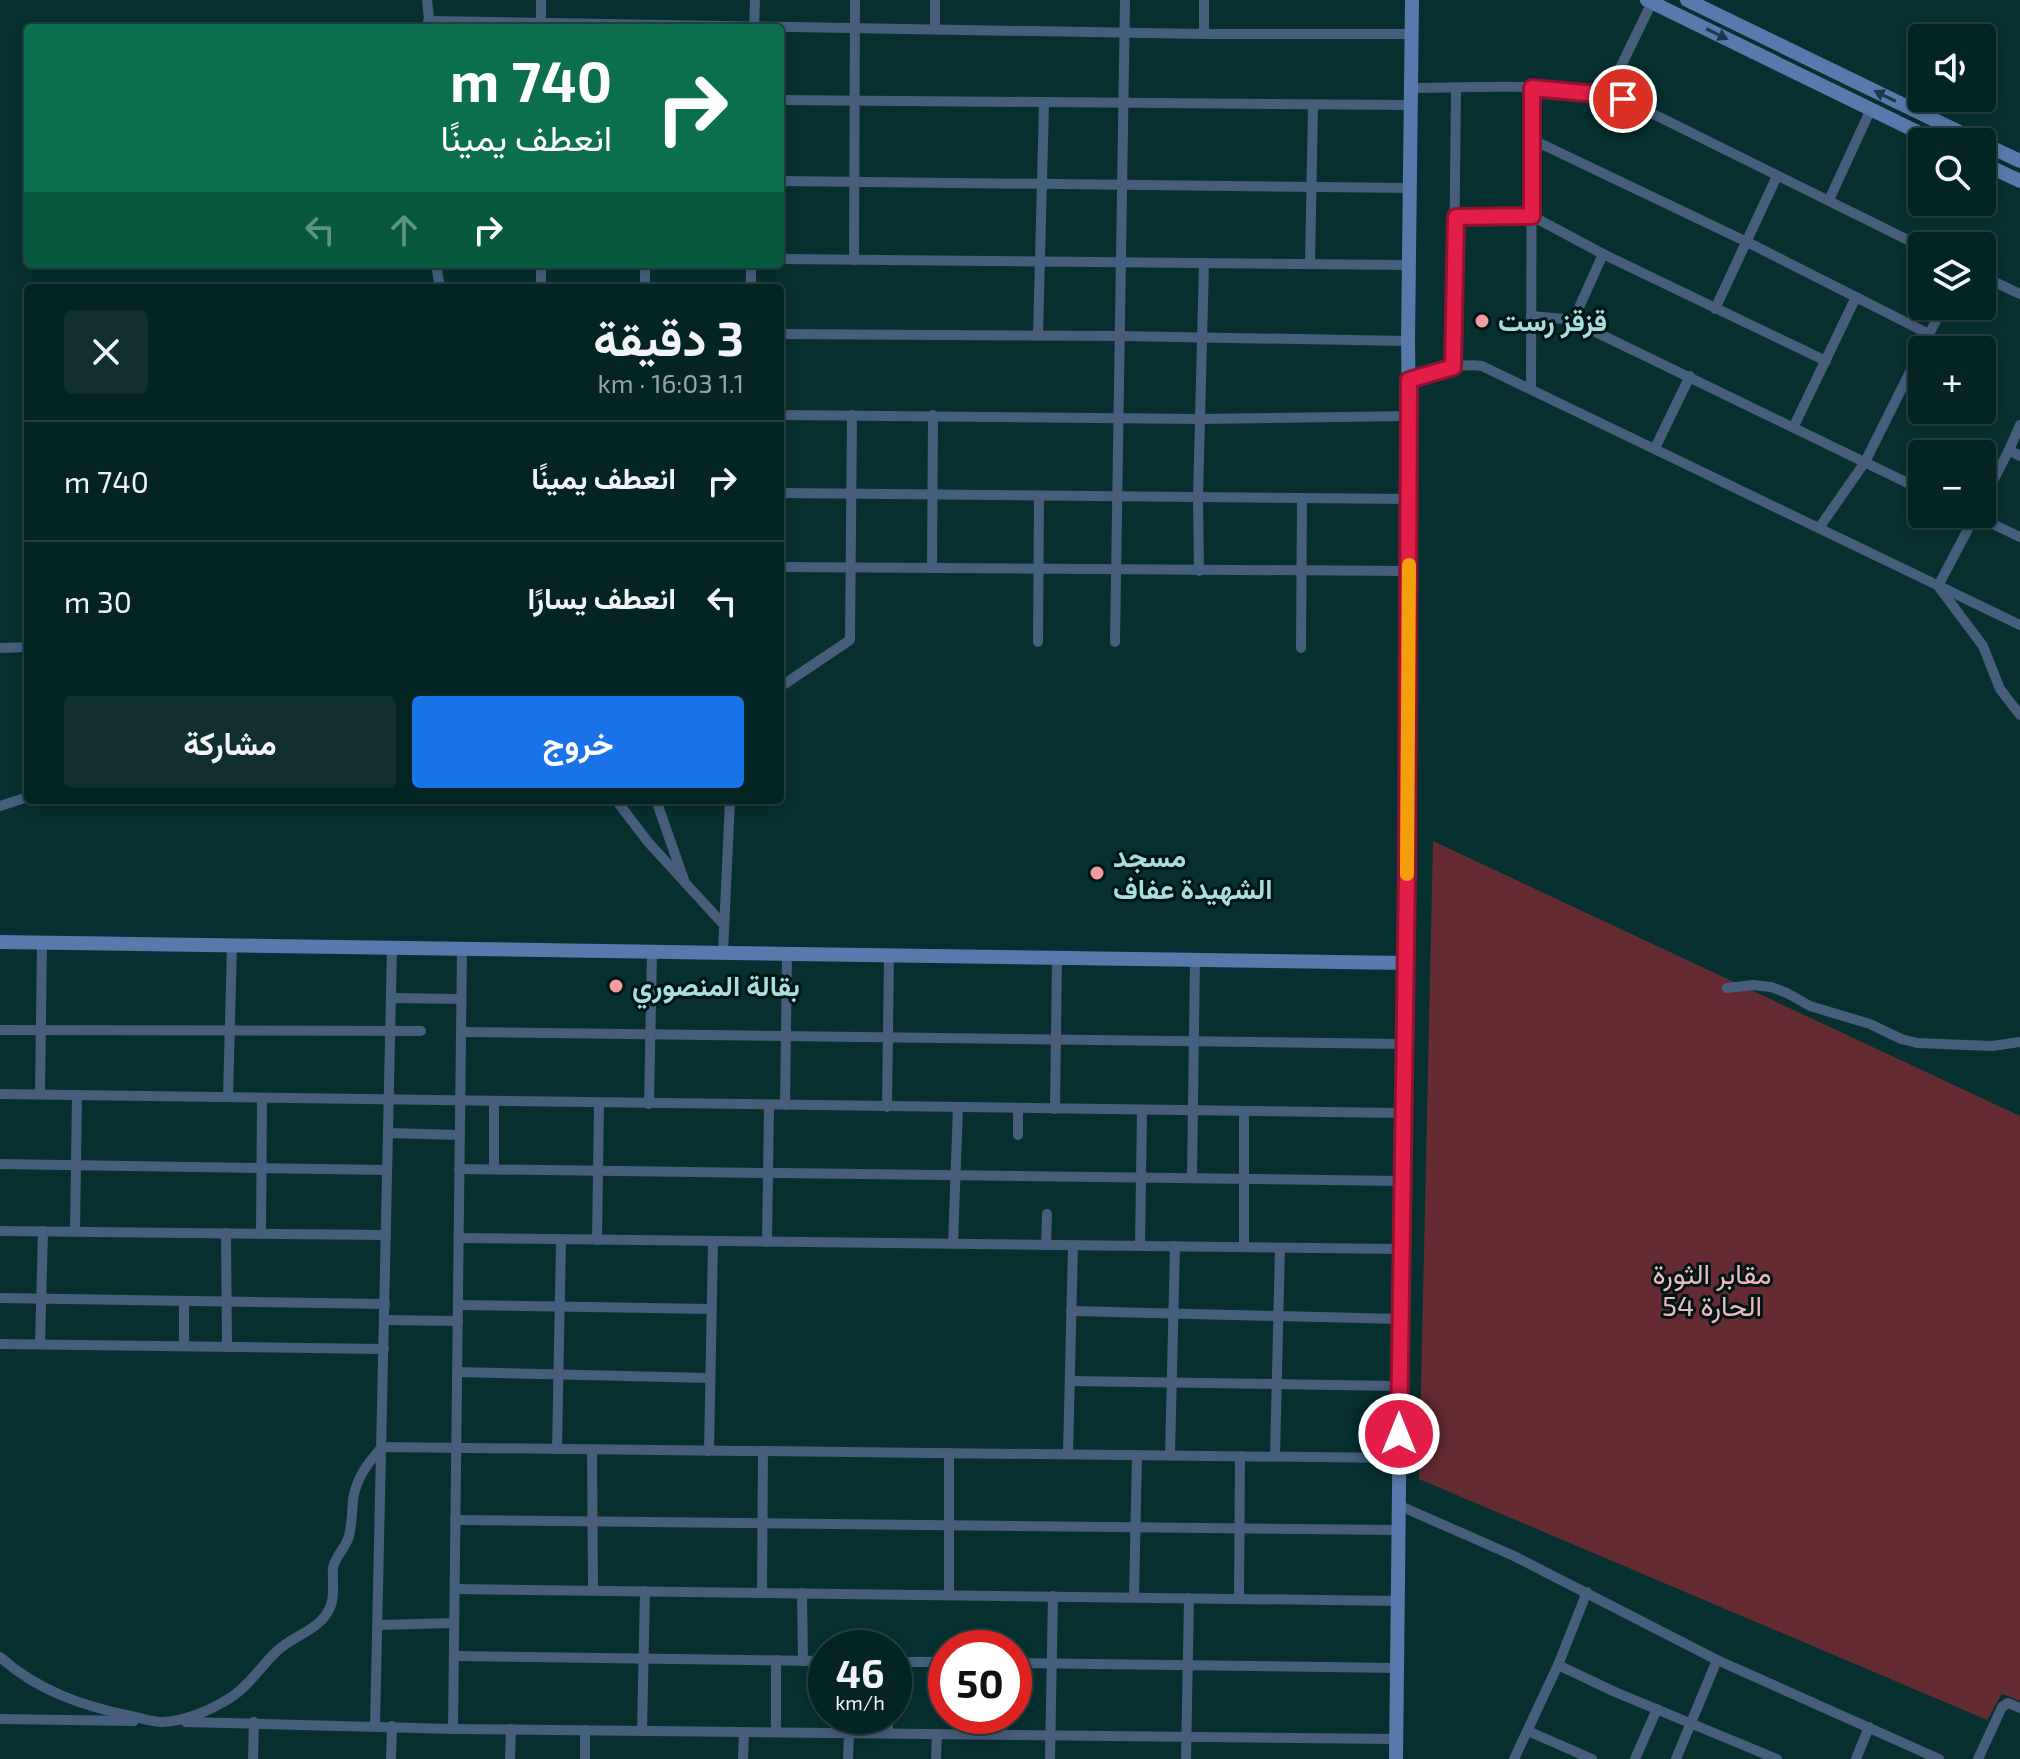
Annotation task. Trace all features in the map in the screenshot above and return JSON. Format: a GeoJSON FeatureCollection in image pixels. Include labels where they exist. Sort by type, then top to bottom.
{"type":"FeatureCollection","features":[{"type":"Feature","properties":{"kind":"main road"},"geometry":{"type":"LineString","coordinates":[[1396,1759],[1400,1249],[1406,963],[1412,0]]}},
{"type":"Feature","properties":{"kind":"main road"},"geometry":{"type":"LineString","coordinates":[[1687,0],[1952,128]]}},
{"type":"Feature","properties":{"kind":"main road"},"geometry":{"type":"LineString","coordinates":[[1651,1],[1910,128]]}},
{"type":"Feature","properties":{"kind":"main road"},"geometry":{"type":"LineString","coordinates":[[1996,149],[2020,161]]}},
{"type":"Feature","properties":{"kind":"main road"},"geometry":{"type":"LineString","coordinates":[[1996,170],[2020,181]]}},
{"type":"Feature","properties":{"kind":"main road"},"geometry":{"type":"LineString","coordinates":[[0,942],[1406,963]]}},
{"type":"Feature","properties":{"kind":"street"},"geometry":{"type":"LineString","coordinates":[[427,0],[429,24],[541,24],[541,0]]}},
{"type":"Feature","properties":{"kind":"street"},"geometry":{"type":"LineString","coordinates":[[754,24],[755,0]]}},
{"type":"Feature","properties":{"kind":"street"},"geometry":{"type":"LineString","coordinates":[[854,260],[855,0]]}},
{"type":"Feature","properties":{"kind":"street"},"geometry":{"type":"LineString","coordinates":[[935,0],[935,29]]}},
{"type":"Feature","properties":{"kind":"street"},"geometry":{"type":"LineString","coordinates":[[1115,642],[1125,0]]}},
{"type":"Feature","properties":{"kind":"street"},"geometry":{"type":"LineString","coordinates":[[1204,0],[1204,34]]}},
{"type":"Feature","properties":{"kind":"street"},"geometry":{"type":"LineString","coordinates":[[1607,95],[1651,1]]}},
{"type":"Feature","properties":{"kind":"street"},"geometry":{"type":"LineString","coordinates":[[784,27],[1412,34]]}},
{"type":"Feature","properties":{"kind":"street"},"geometry":{"type":"LineString","coordinates":[[1411,88],[1532,88],[1623,99],[1908,240]]}},
{"type":"Feature","properties":{"kind":"street"},"geometry":{"type":"LineString","coordinates":[[1453,367],[1456,88]]}},
{"type":"Feature","properties":{"kind":"street"},"geometry":{"type":"LineString","coordinates":[[1531,388],[1532,88]]}},
{"type":"Feature","properties":{"kind":"street"},"geometry":{"type":"LineString","coordinates":[[784,100],[1411,105]]}},
{"type":"Feature","properties":{"kind":"street"},"geometry":{"type":"LineString","coordinates":[[1038,335],[1044,104]]}},
{"type":"Feature","properties":{"kind":"street"},"geometry":{"type":"LineString","coordinates":[[1310,264],[1313,106]]}},
{"type":"Feature","properties":{"kind":"street"},"geometry":{"type":"LineString","coordinates":[[1829,200],[1871,109]]}},
{"type":"Feature","properties":{"kind":"street"},"geometry":{"type":"LineString","coordinates":[[1533,140],[1747,242],[1929,334]]}},
{"type":"Feature","properties":{"kind":"street"},"geometry":{"type":"LineString","coordinates":[[1715,309],[1777,176]]}},
{"type":"Feature","properties":{"kind":"street"},"geometry":{"type":"LineString","coordinates":[[784,181],[1410,188]]}},
{"type":"Feature","properties":{"kind":"street"},"geometry":{"type":"LineString","coordinates":[[1456,217],[1532,216],[1603,254],[1826,361]]}},
{"type":"Feature","properties":{"kind":"street"},"geometry":{"type":"LineString","coordinates":[[1573,321],[1603,254]]}},
{"type":"Feature","properties":{"kind":"street"},"geometry":{"type":"LineString","coordinates":[[784,259],[1409,265]]}},
{"type":"Feature","properties":{"kind":"street"},"geometry":{"type":"LineString","coordinates":[[1199,571],[1204,263]]}},
{"type":"Feature","properties":{"kind":"street"},"geometry":{"type":"LineString","coordinates":[[1996,283],[2020,294]]}},
{"type":"Feature","properties":{"kind":"street"},"geometry":{"type":"LineString","coordinates":[[1794,426],[1856,297]]}},
{"type":"Feature","properties":{"kind":"street"},"geometry":{"type":"LineString","coordinates":[[1531,316],[1573,321],[1908,483]]}},
{"type":"Feature","properties":{"kind":"street"},"geometry":{"type":"LineString","coordinates":[[1819,528],[1865,462],[1936,320]]}},
{"type":"Feature","properties":{"kind":"street"},"geometry":{"type":"LineString","coordinates":[[784,334],[1408,341]]}},
{"type":"Feature","properties":{"kind":"street"},"geometry":{"type":"LineString","coordinates":[[1409,380],[1467,364],[1482,366],[2020,625]]}},
{"type":"Feature","properties":{"kind":"street"},"geometry":{"type":"LineString","coordinates":[[1655,448],[1690,376]]}},
{"type":"Feature","properties":{"kind":"street"},"geometry":{"type":"LineString","coordinates":[[784,415],[1119,419],[1410,416]]}},
{"type":"Feature","properties":{"kind":"street"},"geometry":{"type":"LineString","coordinates":[[784,684],[850,640],[852,415]]}},
{"type":"Feature","properties":{"kind":"street"},"geometry":{"type":"LineString","coordinates":[[932,567],[933,415]]}},
{"type":"Feature","properties":{"kind":"street"},"geometry":{"type":"LineString","coordinates":[[1996,475],[2020,425]]}},
{"type":"Feature","properties":{"kind":"street"},"geometry":{"type":"LineString","coordinates":[[2009,450],[2020,456]]}},
{"type":"Feature","properties":{"kind":"street"},"geometry":{"type":"LineString","coordinates":[[784,493],[1410,499]]}},
{"type":"Feature","properties":{"kind":"street"},"geometry":{"type":"LineString","coordinates":[[1038,642],[1039,496]]}},
{"type":"Feature","properties":{"kind":"street"},"geometry":{"type":"LineString","coordinates":[[1301,648],[1302,498]]}},
{"type":"Feature","properties":{"kind":"street"},"geometry":{"type":"LineString","coordinates":[[1996,526],[2020,537]]}},
{"type":"Feature","properties":{"kind":"street"},"geometry":{"type":"LineString","coordinates":[[1938,586],[1967,528]]}},
{"type":"Feature","properties":{"kind":"street"},"geometry":{"type":"LineString","coordinates":[[784,567],[1409,571]]}},
{"type":"Feature","properties":{"kind":"street"},"geometry":{"type":"LineString","coordinates":[[1938,586],[1983,646],[2000,689],[2020,715]]}},
{"type":"Feature","properties":{"kind":"street"},"geometry":{"type":"LineString","coordinates":[[0,648],[24,647]]}},
{"type":"Feature","properties":{"kind":"street"},"geometry":{"type":"LineString","coordinates":[[0,806],[24,798]]}},
{"type":"Feature","properties":{"kind":"street"},"geometry":{"type":"LineString","coordinates":[[619,804],[686,886],[723,924]]}},
{"type":"Feature","properties":{"kind":"street"},"geometry":{"type":"LineString","coordinates":[[657,804],[686,886]]}},
{"type":"Feature","properties":{"kind":"street"},"geometry":{"type":"LineString","coordinates":[[723,952],[730,804]]}},
{"type":"Feature","properties":{"kind":"street"},"geometry":{"type":"LineString","coordinates":[[40,1094],[42,943]]}},
{"type":"Feature","properties":{"kind":"street"},"geometry":{"type":"LineString","coordinates":[[228,1097],[232,945]]}},
{"type":"Feature","properties":{"kind":"street"},"geometry":{"type":"LineString","coordinates":[[375,1726],[392,947]]}},
{"type":"Feature","properties":{"kind":"street"},"geometry":{"type":"LineString","coordinates":[[453,1729],[462,948]]}},
{"type":"Feature","properties":{"kind":"street"},"geometry":{"type":"LineString","coordinates":[[649,1104],[652,951]]}},
{"type":"Feature","properties":{"kind":"street"},"geometry":{"type":"LineString","coordinates":[[785,1105],[787,953]]}},
{"type":"Feature","properties":{"kind":"street"},"geometry":{"type":"LineString","coordinates":[[887,1107],[889,954]]}},
{"type":"Feature","properties":{"kind":"street"},"geometry":{"type":"LineString","coordinates":[[1055,1109],[1057,957]]}},
{"type":"Feature","properties":{"kind":"street"},"geometry":{"type":"LineString","coordinates":[[1192,1178],[1195,958]]}},
{"type":"Feature","properties":{"kind":"street"},"geometry":{"type":"LineString","coordinates":[[1727,988],[1753,985],[1771,987],[1810,1006],[1870,1024],[1917,1043],[1992,1046],[2020,1042]]}},
{"type":"Feature","properties":{"kind":"street"},"geometry":{"type":"LineString","coordinates":[[391,998],[461,999]]}},
{"type":"Feature","properties":{"kind":"street"},"geometry":{"type":"LineString","coordinates":[[0,1030],[230,1028],[421,1031]]}},
{"type":"Feature","properties":{"kind":"street"},"geometry":{"type":"LineString","coordinates":[[461,1032],[1404,1044]]}},
{"type":"Feature","properties":{"kind":"street"},"geometry":{"type":"LineString","coordinates":[[0,1094],[1402,1113]]}},
{"type":"Feature","properties":{"kind":"street"},"geometry":{"type":"LineString","coordinates":[[75,1231],[77,1095]]}},
{"type":"Feature","properties":{"kind":"street"},"geometry":{"type":"LineString","coordinates":[[261,1233],[262,1098]]}},
{"type":"Feature","properties":{"kind":"street"},"geometry":{"type":"LineString","coordinates":[[494,1102],[494,1169]]}},
{"type":"Feature","properties":{"kind":"street"},"geometry":{"type":"LineString","coordinates":[[597,1240],[599,1103]]}},
{"type":"Feature","properties":{"kind":"street"},"geometry":{"type":"LineString","coordinates":[[767,1242],[769,1105]]}},
{"type":"Feature","properties":{"kind":"street"},"geometry":{"type":"LineString","coordinates":[[953,1244],[958,1107]]}},
{"type":"Feature","properties":{"kind":"street"},"geometry":{"type":"LineString","coordinates":[[1018,1108],[1018,1135]]}},
{"type":"Feature","properties":{"kind":"street"},"geometry":{"type":"LineString","coordinates":[[1140,1246],[1142,1110]]}},
{"type":"Feature","properties":{"kind":"street"},"geometry":{"type":"LineString","coordinates":[[1244,1111],[1244,1247]]}},
{"type":"Feature","properties":{"kind":"street"},"geometry":{"type":"LineString","coordinates":[[388,1133],[460,1135]]}},
{"type":"Feature","properties":{"kind":"street"},"geometry":{"type":"LineString","coordinates":[[0,1164],[387,1170]]}},
{"type":"Feature","properties":{"kind":"street"},"geometry":{"type":"LineString","coordinates":[[459,1169],[1402,1181]]}},
{"type":"Feature","properties":{"kind":"street"},"geometry":{"type":"LineString","coordinates":[[1046,1245],[1047,1214]]}},
{"type":"Feature","properties":{"kind":"street"},"geometry":{"type":"LineString","coordinates":[[0,1231],[386,1235]]}},
{"type":"Feature","properties":{"kind":"street"},"geometry":{"type":"LineString","coordinates":[[40,1344],[43,1231]]}},
{"type":"Feature","properties":{"kind":"street"},"geometry":{"type":"LineString","coordinates":[[226,1233],[227,1347]]}},
{"type":"Feature","properties":{"kind":"street"},"geometry":{"type":"LineString","coordinates":[[459,1238],[1400,1249]]}},
{"type":"Feature","properties":{"kind":"street"},"geometry":{"type":"LineString","coordinates":[[557,1449],[561,1240]]}},
{"type":"Feature","properties":{"kind":"street"},"geometry":{"type":"LineString","coordinates":[[709,1451],[713,1241]]}},
{"type":"Feature","properties":{"kind":"street"},"geometry":{"type":"LineString","coordinates":[[1068,1454],[1073,1245]]}},
{"type":"Feature","properties":{"kind":"street"},"geometry":{"type":"LineString","coordinates":[[1170,1455],[1175,1246]]}},
{"type":"Feature","properties":{"kind":"street"},"geometry":{"type":"LineString","coordinates":[[1275,1456],[1280,1248]]}},
{"type":"Feature","properties":{"kind":"street"},"geometry":{"type":"LineString","coordinates":[[0,1298],[385,1304]]}},
{"type":"Feature","properties":{"kind":"street"},"geometry":{"type":"LineString","coordinates":[[184,1301],[184,1346]]}},
{"type":"Feature","properties":{"kind":"street"},"geometry":{"type":"LineString","coordinates":[[458,1305],[712,1309]]}},
{"type":"Feature","properties":{"kind":"street"},"geometry":{"type":"LineString","coordinates":[[1071,1311],[1400,1319]]}},
{"type":"Feature","properties":{"kind":"street"},"geometry":{"type":"LineString","coordinates":[[384,1320],[458,1321]]}},
{"type":"Feature","properties":{"kind":"street"},"geometry":{"type":"LineString","coordinates":[[0,1344],[384,1349]]}},
{"type":"Feature","properties":{"kind":"street"},"geometry":{"type":"LineString","coordinates":[[457,1372],[710,1378]]}},
{"type":"Feature","properties":{"kind":"street"},"geometry":{"type":"LineString","coordinates":[[1070,1381],[1399,1386]]}},
{"type":"Feature","properties":{"kind":"street"},"geometry":{"type":"LineString","coordinates":[[0,1657],[42,1688],[64,1697],[161,1722],[194,1715],[231,1698],[255,1678],[277,1651],[324,1618],[331,1605],[335,1562],[349,1537],[359,1478],[382,1447],[1399,1458]]}},
{"type":"Feature","properties":{"kind":"street"},"geometry":{"type":"LineString","coordinates":[[592,1449],[593,1590]]}},
{"type":"Feature","properties":{"kind":"street"},"geometry":{"type":"LineString","coordinates":[[762,1592],[763,1451]]}},
{"type":"Feature","properties":{"kind":"street"},"geometry":{"type":"LineString","coordinates":[[949,1453],[949,1595]]}},
{"type":"Feature","properties":{"kind":"street"},"geometry":{"type":"LineString","coordinates":[[1134,1597],[1137,1455]]}},
{"type":"Feature","properties":{"kind":"street"},"geometry":{"type":"LineString","coordinates":[[1239,1598],[1240,1456]]}},
{"type":"Feature","properties":{"kind":"street"},"geometry":{"type":"LineString","coordinates":[[1398,1505],[1587,1592],[1717,1660],[1939,1759]]}},
{"type":"Feature","properties":{"kind":"street"},"geometry":{"type":"LineString","coordinates":[[455,1520],[1398,1530]]}},
{"type":"Feature","properties":{"kind":"street"},"geometry":{"type":"LineString","coordinates":[[455,1589],[1398,1601]]}},
{"type":"Feature","properties":{"kind":"street"},"geometry":{"type":"LineString","coordinates":[[642,1731],[645,1591]]}},
{"type":"Feature","properties":{"kind":"street"},"geometry":{"type":"LineString","coordinates":[[1514,1759],[1558,1665],[1587,1592]]}},
{"type":"Feature","properties":{"kind":"street"},"geometry":{"type":"LineString","coordinates":[[802,1593],[803,1661]]}},
{"type":"Feature","properties":{"kind":"street"},"geometry":{"type":"LineString","coordinates":[[1050,1759],[1053,1596]]}},
{"type":"Feature","properties":{"kind":"street"},"geometry":{"type":"LineString","coordinates":[[1186,1759],[1189,1598]]}},
{"type":"Feature","properties":{"kind":"street"},"geometry":{"type":"LineString","coordinates":[[378,1625],[454,1623]]}},
{"type":"Feature","properties":{"kind":"street"},"geometry":{"type":"LineString","coordinates":[[454,1656],[808,1661]]}},
{"type":"Feature","properties":{"kind":"street"},"geometry":{"type":"LineString","coordinates":[[776,1660],[776,1732]]}},
{"type":"Feature","properties":{"kind":"street"},"geometry":{"type":"LineString","coordinates":[[1676,1759],[1717,1660]]}},
{"type":"Feature","properties":{"kind":"street"},"geometry":{"type":"LineString","coordinates":[[1032,1663],[1397,1668]]}},
{"type":"Feature","properties":{"kind":"street"},"geometry":{"type":"LineString","coordinates":[[1558,1665],[1777,1759]]}},
{"type":"Feature","properties":{"kind":"street"},"geometry":{"type":"LineString","coordinates":[[1978,1759],[2002,1707],[2008,1703],[2020,1708]]}},
{"type":"Feature","properties":{"kind":"street"},"geometry":{"type":"LineString","coordinates":[[1635,1759],[1657,1709]]}},
{"type":"Feature","properties":{"kind":"street"},"geometry":{"type":"LineString","coordinates":[[0,1719],[254,1722],[453,1729],[808,1732]]}},
{"type":"Feature","properties":{"kind":"street"},"geometry":{"type":"LineString","coordinates":[[253,1759],[254,1722]]}},
{"type":"Feature","properties":{"kind":"street"},"geometry":{"type":"LineString","coordinates":[[391,1759],[392,1726]]}},
{"type":"Feature","properties":{"kind":"street"},"geometry":{"type":"LineString","coordinates":[[1856,1759],[1869,1727]]}},
{"type":"Feature","properties":{"kind":"street"},"geometry":{"type":"LineString","coordinates":[[510,1759],[511,1729]]}},
{"type":"Feature","properties":{"kind":"street"},"geometry":{"type":"LineString","coordinates":[[585,1730],[585,1759]]}},
{"type":"Feature","properties":{"kind":"street"},"geometry":{"type":"LineString","coordinates":[[1528,1731],[1592,1759]]}},
{"type":"Feature","properties":{"kind":"street"},"geometry":{"type":"LineString","coordinates":[[743,1759],[744,1732]]}},
{"type":"Feature","properties":{"kind":"street"},"geometry":{"type":"LineString","coordinates":[[848,1759],[849,1734]]}},
{"type":"Feature","properties":{"kind":"street"},"geometry":{"type":"LineString","coordinates":[[936,1759],[937,1734],[1396,1739]]}},
{"type":"Feature","properties":{"kind":"green space","name":"مقابر الثورة الحارة 54"},"geometry":{"type":"Polygon","coordinates":[[[1433,841],[2020,1116],[2020,1701],[2002,1694],[1987,1720],[1419,1479],[1433,841]]]}},
{"type":"Feature","properties":{"kind":"slow traffic"},"geometry":{"type":"LineString","coordinates":[[1407,874],[1409,565]]}},
{"type":"Feature","properties":{"kind":"place","name":"قزقز رست"},"geometry":{"type":"Point","coordinates":[1482,321]}},
{"type":"Feature","properties":{"kind":"place","name":"مسجد الشهيدة عفاف"},"geometry":{"type":"Point","coordinates":[1097,873]}},
{"type":"Feature","properties":{"kind":"place","name":"بقالة المنصوري"},"geometry":{"type":"Point","coordinates":[616,986]}},
{"type":"Feature","properties":{"kind":"route"},"geometry":{"type":"LineString","coordinates":[[1399,1434],[1407,873],[1409,380],[1453,367],[1456,217],[1532,216],[1532,88],[1623,99]]}}]}
